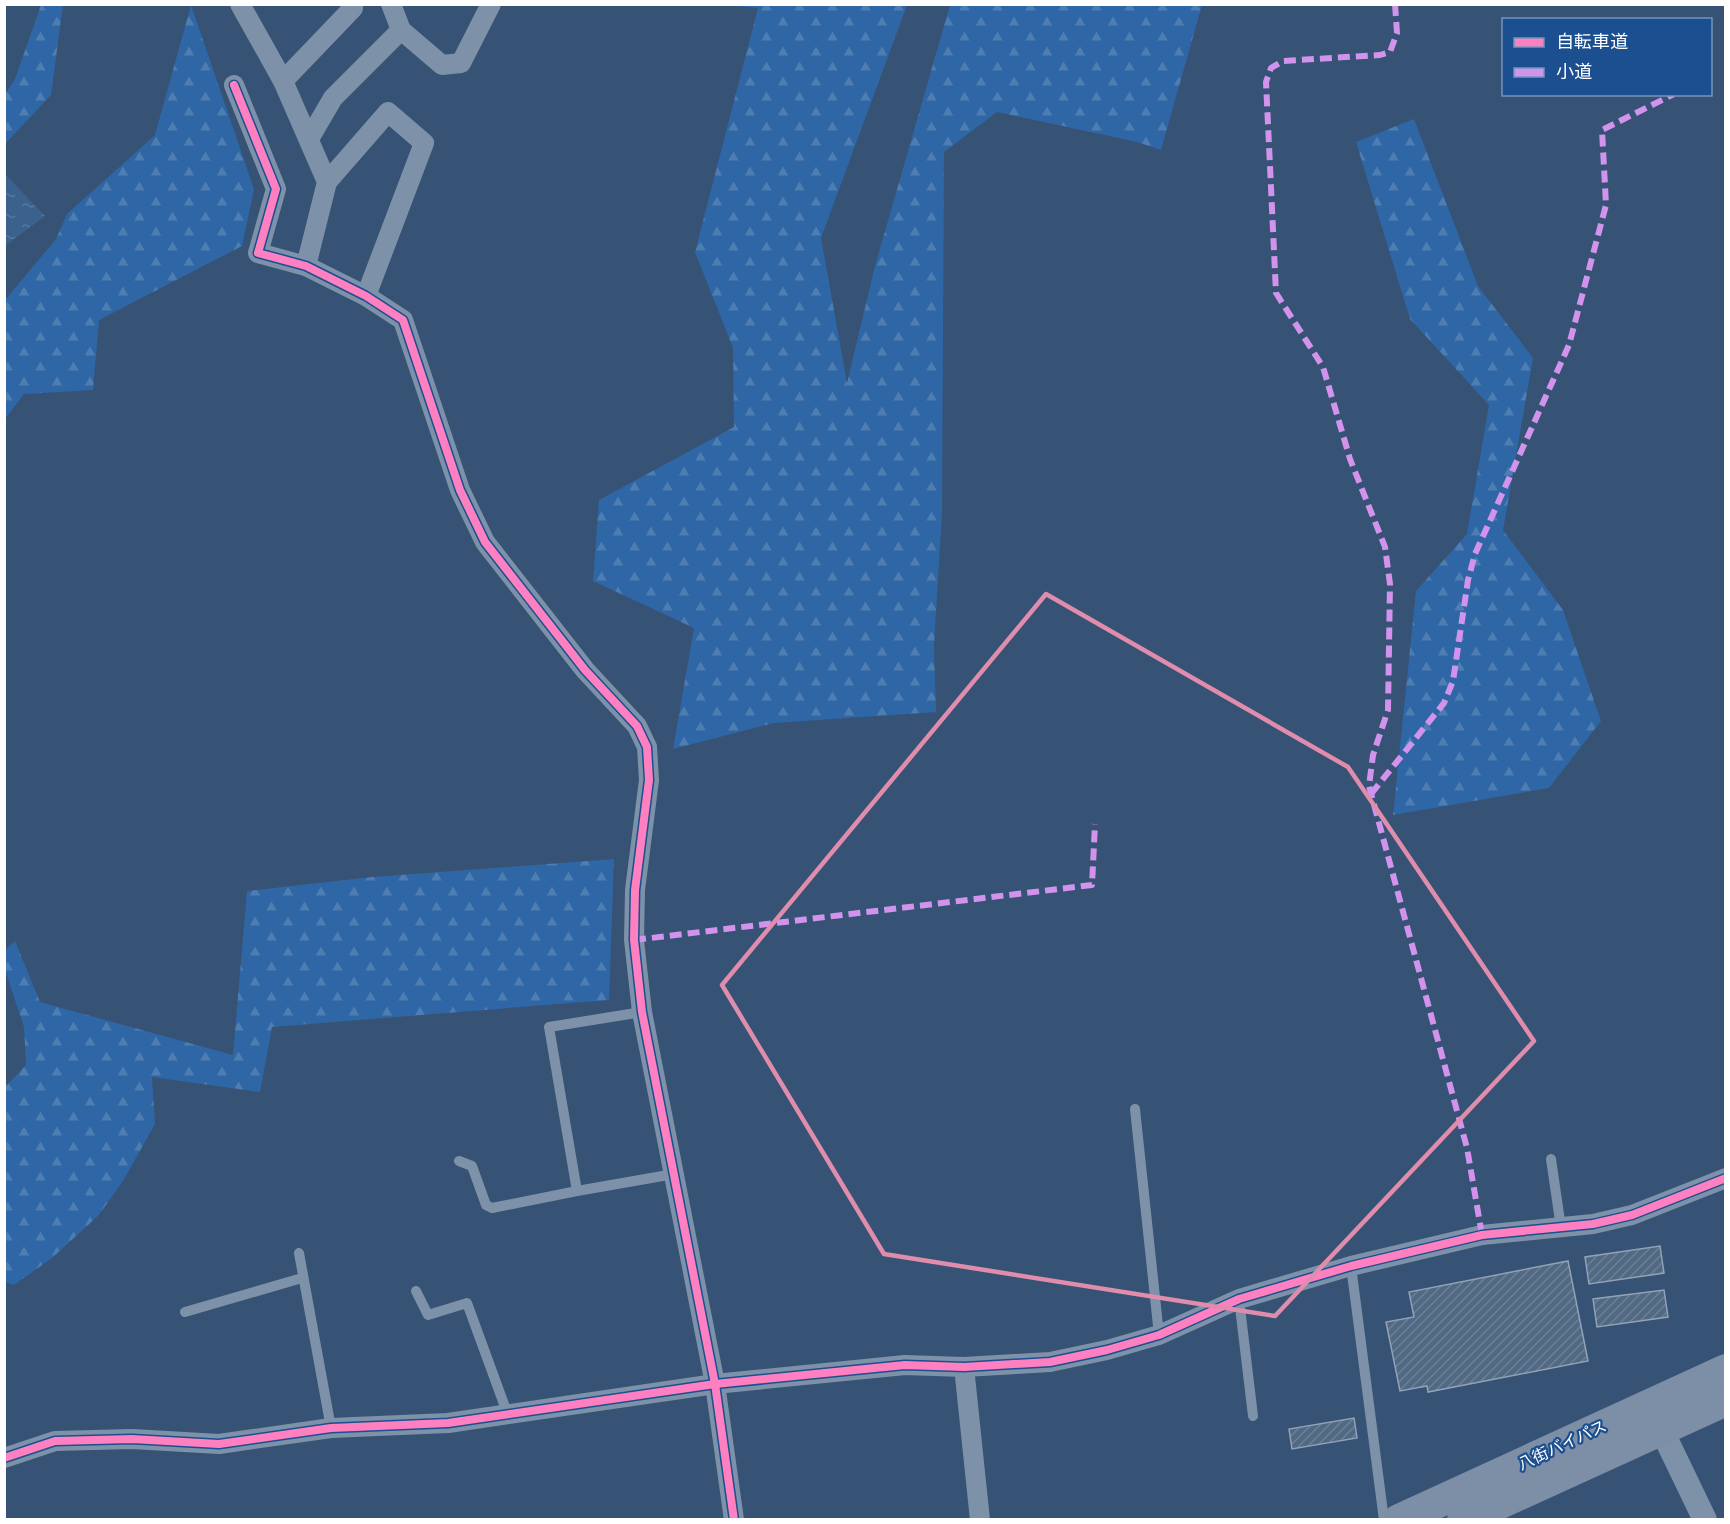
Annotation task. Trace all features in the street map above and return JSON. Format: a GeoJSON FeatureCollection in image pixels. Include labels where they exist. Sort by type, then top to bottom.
{"type":"FeatureCollection","features":[{"type":"Feature","properties":{"kind":"main road","name":"八街バイパス"},"geometry":{"type":"LineString","coordinates":[[1463,1520],[1655,1417],[1725,1370]]}},
{"type":"Feature","properties":{"kind":"main road","name":"八街バイパス"},"geometry":{"type":"LineString","coordinates":[[1399,1520],[1655,1417],[1725,1400]]}},
{"type":"Feature","properties":{"kind":"street"},"geometry":{"type":"LineString","coordinates":[[283,81],[353,8],[352,4]]}},
{"type":"Feature","properties":{"kind":"street"},"geometry":{"type":"LineString","coordinates":[[391,4],[400,30],[442,65],[461,63],[491,4]]}},
{"type":"Feature","properties":{"kind":"street"},"geometry":{"type":"LineString","coordinates":[[242,6],[283,81],[327,182]]}},
{"type":"Feature","properties":{"kind":"street"},"geometry":{"type":"LineString","coordinates":[[309,139],[333,98],[400,30]]}},
{"type":"Feature","properties":{"kind":"street"},"geometry":{"type":"LineString","coordinates":[[234,85],[276,189],[258,253],[306,266],[366,296],[403,320],[460,490],[485,542],[585,670],[637,726],[647,747],[649,780],[634,890],[634,940],[642,1012],[715,1384],[734,1520]]}},
{"type":"Feature","properties":{"kind":"street"},"geometry":{"type":"LineString","coordinates":[[306,266],[327,182],[388,112],[424,143],[366,296]]}},
{"type":"Feature","properties":{"kind":"street"},"geometry":{"type":"LineString","coordinates":[[4,1458],[55,1442],[132,1439],[219,1444],[331,1428],[448,1423],[715,1384],[905,1365],[964,1367],[1050,1362],[1107,1350],[1159,1335],[1239,1299],[1351,1266],[1482,1235],[1593,1224],[1632,1215],[1725,1178]]}},
{"type":"Feature","properties":{"kind":"street"},"geometry":{"type":"LineString","coordinates":[[964,1367],[980,1520]]}},
{"type":"Feature","properties":{"kind":"street"},"geometry":{"type":"LineString","coordinates":[[1655,1417],[1705,1520]]}},
{"type":"Feature","properties":{"kind":"lane"},"geometry":{"type":"LineString","coordinates":[[577,1191],[549,1027],[642,1012]]}},
{"type":"Feature","properties":{"kind":"lane"},"geometry":{"type":"LineString","coordinates":[[1135,1109],[1159,1335]]}},
{"type":"Feature","properties":{"kind":"lane"},"geometry":{"type":"LineString","coordinates":[[1551,1159],[1562,1228]]}},
{"type":"Feature","properties":{"kind":"lane"},"geometry":{"type":"LineString","coordinates":[[459,1161],[472,1166],[486,1205],[492,1208],[674,1174]]}},
{"type":"Feature","properties":{"kind":"lane"},"geometry":{"type":"LineString","coordinates":[[299,1252],[331,1428]]}},
{"type":"Feature","properties":{"kind":"lane"},"geometry":{"type":"LineString","coordinates":[[1351,1266],[1384,1520]]}},
{"type":"Feature","properties":{"kind":"lane"},"geometry":{"type":"LineString","coordinates":[[185,1312],[303,1278]]}},
{"type":"Feature","properties":{"kind":"lane"},"geometry":{"type":"LineString","coordinates":[[417,1291],[428,1315],[467,1303],[508,1415]]}},
{"type":"Feature","properties":{"kind":"lane"},"geometry":{"type":"LineString","coordinates":[[1239,1299],[1253,1416]]}},
{"type":"Feature","properties":{"kind":"highlighted area"},"geometry":{"type":"Polygon","coordinates":[[[1046,594],[1348,767],[1534,1041],[1275,1316],[884,1254],[722,985],[1046,594]]]}},
{"type":"Feature","properties":{"kind":"green space"},"geometry":{"type":"Polygon","coordinates":[[[41,5],[63,5],[51,95],[5,144],[5,94],[15,79],[41,5]]]}},
{"type":"Feature","properties":{"kind":"green space"},"geometry":{"type":"Polygon","coordinates":[[[191,5],[254,189],[242,246],[99,320],[93,390],[24,394],[5,419],[5,300],[56,239],[67,214],[155,135],[191,5]]]}},
{"type":"Feature","properties":{"kind":"green space"},"geometry":{"type":"Polygon","coordinates":[[[724,5],[907,5],[821,238],[847,383],[875,266],[950,5],[1202,5],[1161,150],[1137,142],[997,112],[944,152],[942,514],[934,645],[936,712],[774,723],[673,749],[694,628],[593,581],[599,500],[734,427],[733,348],[695,252],[758,8],[724,5]]]}},
{"type":"Feature","properties":{"kind":"green space"},"geometry":{"type":"Polygon","coordinates":[[[1414,119],[1478,286],[1533,358],[1503,530],[1563,610],[1601,721],[1549,788],[1393,815],[1416,591],[1467,534],[1489,405],[1410,319],[1356,142],[1414,119]]]}},
{"type":"Feature","properties":{"kind":"green space"},"geometry":{"type":"Polygon","coordinates":[[[614,859],[609,1000],[272,1027],[260,1092],[152,1077],[155,1124],[123,1181],[98,1216],[52,1258],[14,1285],[5,1282],[5,1087],[26,1065],[24,1027],[5,970],[5,950],[15,941],[40,1002],[233,1055],[247,891],[372,877],[614,859]]]}},
{"type":"Feature","properties":{"kind":"water"},"geometry":{"type":"Polygon","coordinates":[[[5,174],[45,216],[5,246],[5,174]]]}},
{"type":"Feature","properties":{"kind":"building"},"geometry":{"type":"Polygon","coordinates":[[[1660,1246],[1664,1273],[1589,1284],[1585,1257],[1660,1246]]]}},
{"type":"Feature","properties":{"kind":"building"},"geometry":{"type":"Polygon","coordinates":[[[1568,1261],[1588,1361],[1428,1392],[1427,1386],[1400,1391],[1386,1322],[1414,1317],[1409,1292],[1568,1261]]]}},
{"type":"Feature","properties":{"kind":"building"},"geometry":{"type":"Polygon","coordinates":[[[1664,1290],[1668,1317],[1597,1327],[1593,1299],[1664,1290]]]}},
{"type":"Feature","properties":{"kind":"building"},"geometry":{"type":"Polygon","coordinates":[[[1354,1418],[1357,1438],[1292,1449],[1289,1429],[1354,1418]]]}},
{"type":"Feature","properties":{"kind":"marked path"},"geometry":{"type":"LineString","coordinates":[[1395,4],[1397,33],[1390,52],[1380,55],[1283,61],[1271,68],[1266,82],[1276,293],[1323,367],[1350,459],[1385,547],[1390,584],[1388,710],[1373,755],[1369,786],[1467,1148],[1482,1235]]}},
{"type":"Feature","properties":{"kind":"marked path"},"geometry":{"type":"LineString","coordinates":[[1371,794],[1444,703],[1453,681],[1468,580],[1475,554],[1569,345],[1606,205],[1602,130],[1670,96]]}},
{"type":"Feature","properties":{"kind":"marked path"},"geometry":{"type":"LineString","coordinates":[[634,940],[1092,885],[1095,824]]}},
{"type":"Feature","properties":{"kind":"cycle path"},"geometry":{"type":"LineString","coordinates":[[234,85],[276,189],[258,253],[306,266],[366,296],[403,320],[460,490],[485,542],[585,670],[637,726],[647,747],[649,780],[635,890],[634,940],[642,1012],[715,1384],[734,1520]]}},
{"type":"Feature","properties":{"kind":"cycle path"},"geometry":{"type":"LineString","coordinates":[[4,1458],[55,1441],[132,1439],[219,1444],[331,1428],[448,1423],[715,1384],[905,1365],[964,1367],[1050,1362],[1107,1350],[1159,1335],[1239,1299],[1351,1266],[1482,1235],[1593,1224],[1632,1215],[1726,1178]]}}]}
